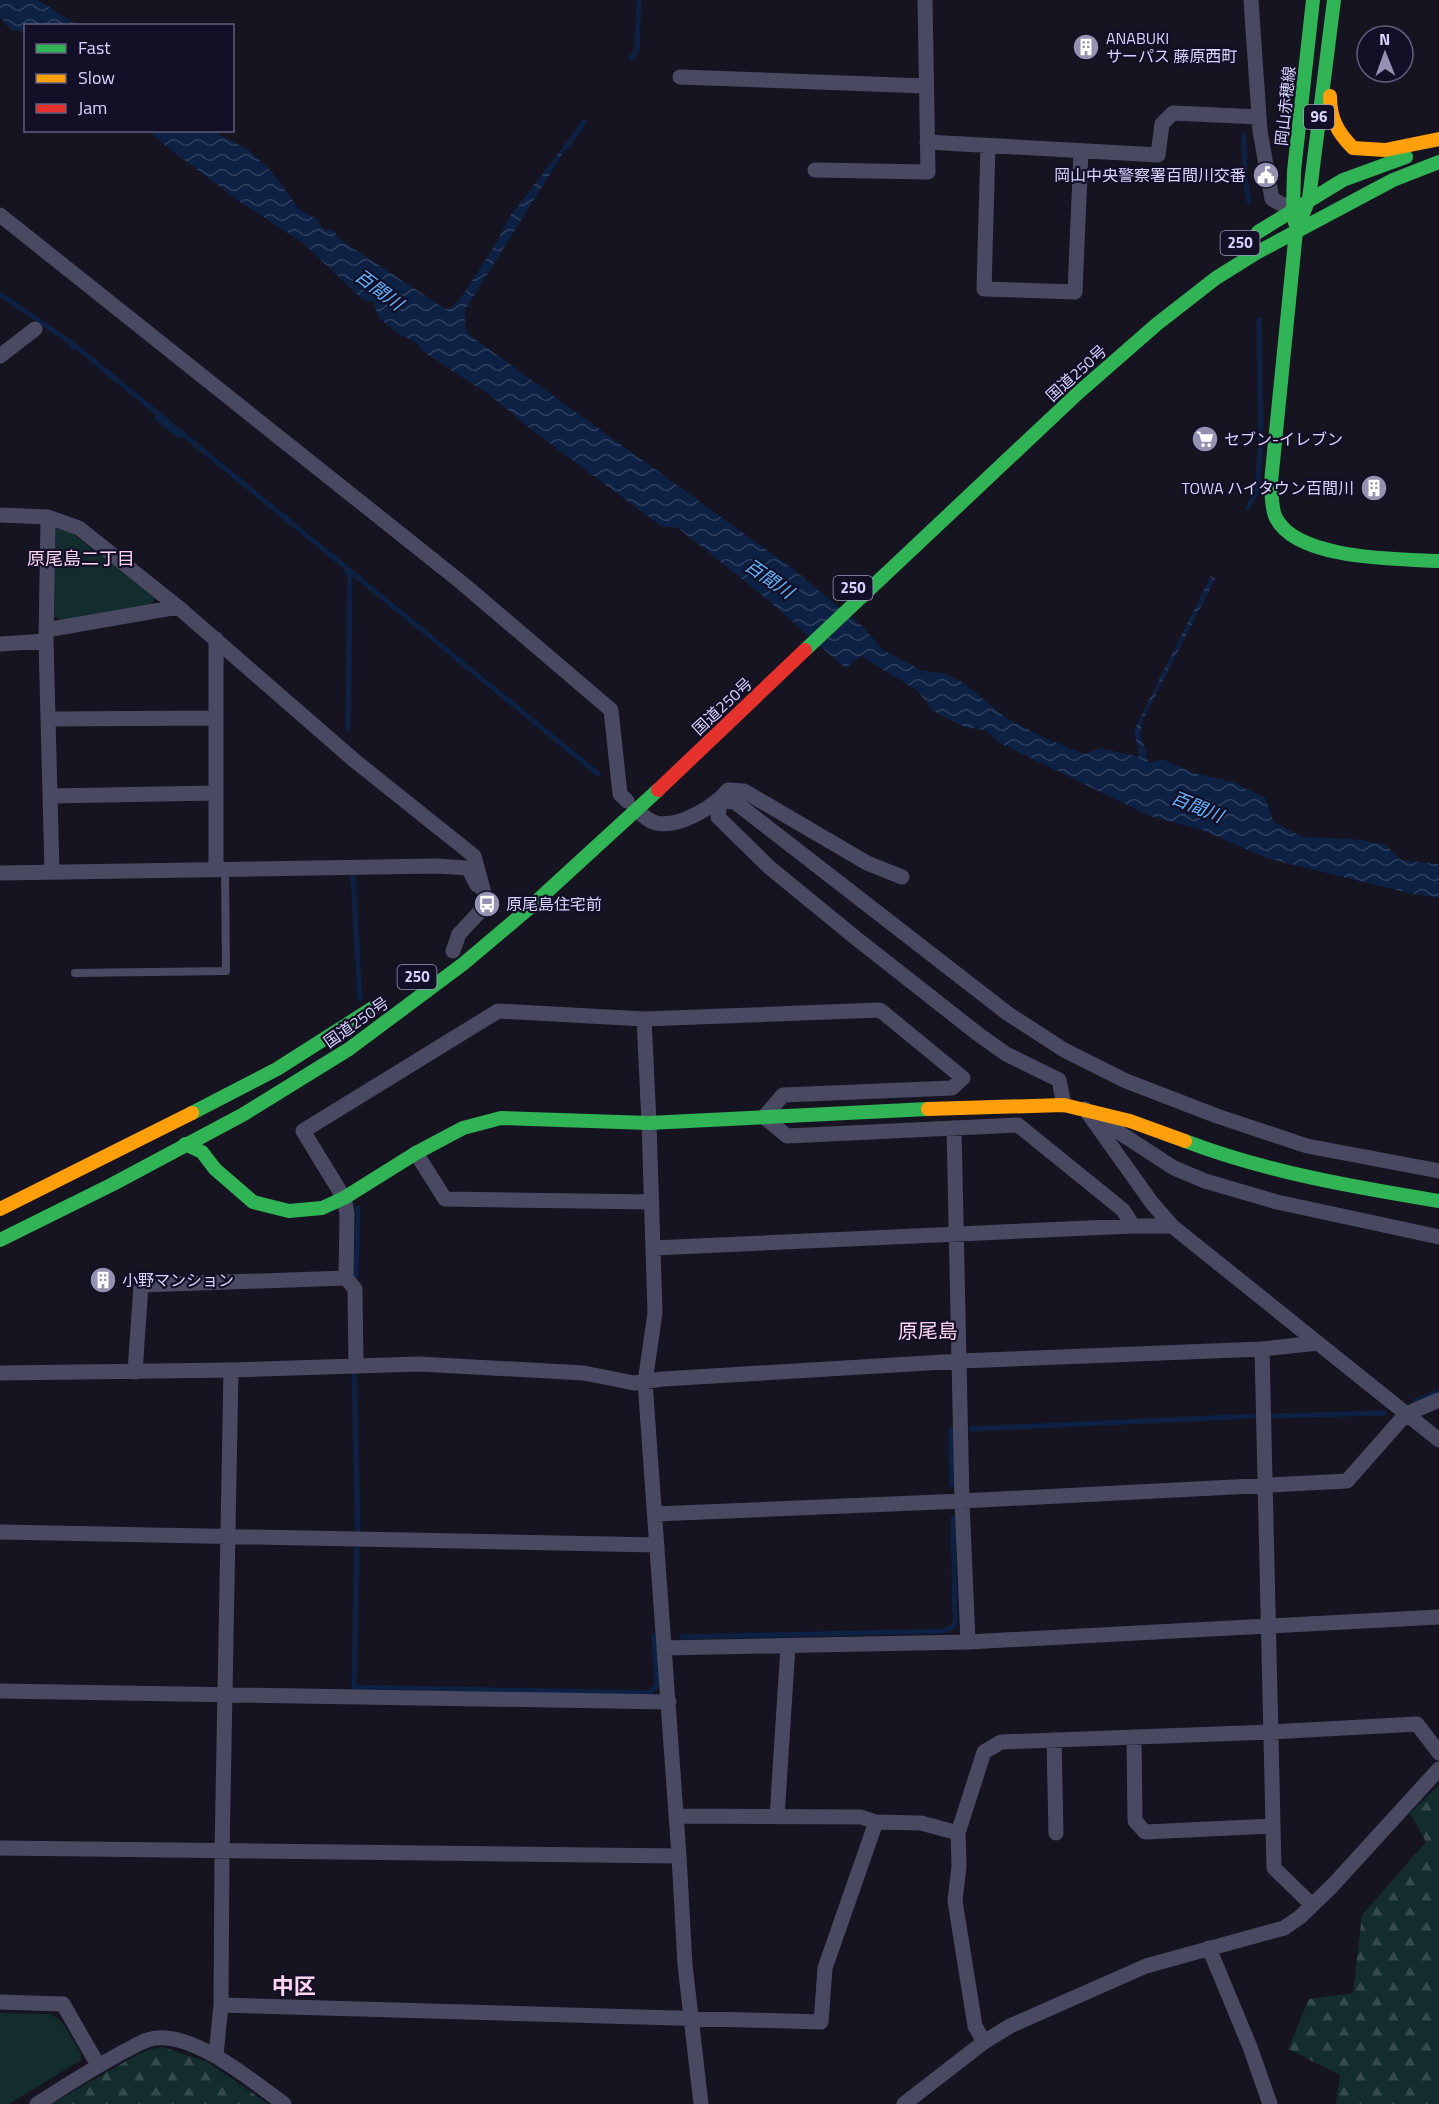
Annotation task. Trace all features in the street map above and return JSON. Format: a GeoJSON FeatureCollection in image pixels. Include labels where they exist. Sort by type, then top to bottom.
{"type":"FeatureCollection","features":[{"type":"Feature","properties":{"kind":"main road","name":"岡山赤穂線"},"geometry":{"type":"LineString","coordinates":[[1296,231],[1293,210],[1294,171],[1313,0]]}},
{"type":"Feature","properties":{"kind":"main road","name":"96"},"geometry":{"type":"LineString","coordinates":[[1296,231],[1310,199],[1334,0]]}},
{"type":"Feature","properties":{"kind":"main road"},"geometry":{"type":"LineString","coordinates":[[1332,19],[1329,105],[1336,133],[1353,148],[1385,150],[1439,139]]}},
{"type":"Feature","properties":{"kind":"main road","name":"250"},"geometry":{"type":"LineString","coordinates":[[1244,240],[1343,180],[1439,146]]}},
{"type":"Feature","properties":{"kind":"main road","name":"国道250号"},"geometry":{"type":"LineString","coordinates":[[1074,389],[1216,278],[1296,231],[1393,180],[1439,162]]}},
{"type":"Feature","properties":{"kind":"main road"},"geometry":{"type":"LineString","coordinates":[[1296,231],[1271,482],[1275,517],[1287,533],[1314,547],[1370,557],[1439,561]]}},
{"type":"Feature","properties":{"kind":"main road","name":"国道250号"},"geometry":{"type":"LineString","coordinates":[[0,1239],[113,1184],[244,1114],[339,1054],[463,964],[527,910],[637,800],[1074,389],[1139,321]]}},
{"type":"Feature","properties":{"kind":"main road","name":"国道250号"},"geometry":{"type":"LineString","coordinates":[[556,864],[637,800]]}},
{"type":"Feature","properties":{"kind":"main road","name":"250"},"geometry":{"type":"LineString","coordinates":[[448,955],[487,924]]}},
{"type":"Feature","properties":{"kind":"main road","name":"国道250号"},"geometry":{"type":"LineString","coordinates":[[0,1209],[277,1070],[390,997]]}},
{"type":"Feature","properties":{"kind":"main road"},"geometry":{"type":"LineString","coordinates":[[185,1144],[202,1152],[215,1169],[253,1202],[289,1211],[322,1208],[344,1198],[416,1153],[463,1128],[501,1118],[649,1123],[1064,1105],[1131,1121],[1205,1149],[1279,1169],[1365,1189],[1439,1201]]}},
{"type":"Feature","properties":{"kind":"street"},"geometry":{"type":"LineString","coordinates":[[815,170],[928,172],[925,0]]}},
{"type":"Feature","properties":{"kind":"street"},"geometry":{"type":"LineString","coordinates":[[1251,0],[1259,117],[1272,199],[1293,210]]}},
{"type":"Feature","properties":{"kind":"street"},"geometry":{"type":"LineString","coordinates":[[680,77],[926,86]]}},
{"type":"Feature","properties":{"kind":"street"},"geometry":{"type":"LineString","coordinates":[[927,142],[1158,155],[1162,124],[1173,113],[1259,117]]}},
{"type":"Feature","properties":{"kind":"street"},"geometry":{"type":"LineString","coordinates":[[988,146],[984,289],[1075,292],[1081,151]]}},
{"type":"Feature","properties":{"kind":"street"},"geometry":{"type":"LineString","coordinates":[[0,215],[462,583],[611,710],[620,794],[637,800],[656,823],[674,823],[696,815],[720,801],[728,790],[744,791],[867,863],[902,877]]}},
{"type":"Feature","properties":{"kind":"street"},"geometry":{"type":"LineString","coordinates":[[0,356],[35,329]]}},
{"type":"Feature","properties":{"kind":"street"},"geometry":{"type":"LineString","coordinates":[[0,515],[48,517],[79,528],[178,607],[355,761],[474,856],[487,904]]}},
{"type":"Feature","properties":{"kind":"street"},"geometry":{"type":"LineString","coordinates":[[48,517],[46,635],[52,872]]}},
{"type":"Feature","properties":{"kind":"street"},"geometry":{"type":"LineString","coordinates":[[0,644],[178,607]]}},
{"type":"Feature","properties":{"kind":"street"},"geometry":{"type":"LineString","coordinates":[[216,639],[216,793],[220,870]]}},
{"type":"Feature","properties":{"kind":"street"},"geometry":{"type":"LineString","coordinates":[[48,719],[216,718]]}},
{"type":"Feature","properties":{"kind":"street"},"geometry":{"type":"LineString","coordinates":[[50,796],[216,793]]}},
{"type":"Feature","properties":{"kind":"street"},"geometry":{"type":"LineString","coordinates":[[720,801],[718,817],[770,867],[978,1034],[1006,1054],[1059,1080],[1064,1105]]}},
{"type":"Feature","properties":{"kind":"street"},"geometry":{"type":"LineString","coordinates":[[720,801],[735,802],[1007,1012],[1064,1050],[1136,1085],[1217,1116],[1296,1142],[1439,1171]]}},
{"type":"Feature","properties":{"kind":"street"},"geometry":{"type":"LineString","coordinates":[[0,873],[436,866],[468,868],[487,904]]}},
{"type":"Feature","properties":{"kind":"street"},"geometry":{"type":"LineString","coordinates":[[448,955],[459,934],[487,904]]}},
{"type":"Feature","properties":{"kind":"street"},"geometry":{"type":"LineString","coordinates":[[356,1366],[355,1289],[346,1278],[347,1214],[344,1198],[303,1131],[498,1011],[644,1019],[880,1010],[963,1078],[952,1088],[783,1095],[764,1117],[787,1136],[1018,1125],[1123,1210],[1133,1226]]}},
{"type":"Feature","properties":{"kind":"street"},"geometry":{"type":"LineString","coordinates":[[644,1019],[655,1313],[645,1382],[669,1702],[685,1965],[701,2104]]}},
{"type":"Feature","properties":{"kind":"street"},"geometry":{"type":"LineString","coordinates":[[1085,1109],[1152,1203],[1172,1226],[1439,1440]]}},
{"type":"Feature","properties":{"kind":"street"},"geometry":{"type":"LineString","coordinates":[[1085,1109],[1130,1141],[1174,1168],[1205,1181],[1277,1202],[1439,1238]]}},
{"type":"Feature","properties":{"kind":"street"},"geometry":{"type":"LineString","coordinates":[[954,1128],[962,1501],[968,1642]]}},
{"type":"Feature","properties":{"kind":"street"},"geometry":{"type":"LineString","coordinates":[[416,1153],[445,1199],[652,1202]]}},
{"type":"Feature","properties":{"kind":"street"},"geometry":{"type":"LineString","coordinates":[[653,1248],[1172,1226]]}},
{"type":"Feature","properties":{"kind":"street"},"geometry":{"type":"LineString","coordinates":[[135,1372],[141,1285],[346,1278]]}},
{"type":"Feature","properties":{"kind":"street"},"geometry":{"type":"LineString","coordinates":[[0,1373],[430,1365],[584,1373],[634,1383],[663,1379],[960,1361],[1262,1349],[1318,1343]]}},
{"type":"Feature","properties":{"kind":"street"},"geometry":{"type":"LineString","coordinates":[[1262,1349],[1274,1868],[1312,1905]]}},
{"type":"Feature","properties":{"kind":"street"},"geometry":{"type":"LineString","coordinates":[[216,2055],[221,2005],[231,1370]]}},
{"type":"Feature","properties":{"kind":"street"},"geometry":{"type":"LineString","coordinates":[[655,1514],[962,1501],[1347,1480],[1406,1414],[1439,1400]]}},
{"type":"Feature","properties":{"kind":"street"},"geometry":{"type":"LineString","coordinates":[[0,1532],[657,1545]]}},
{"type":"Feature","properties":{"kind":"street"},"geometry":{"type":"LineString","coordinates":[[664,1648],[968,1642],[1439,1617]]}},
{"type":"Feature","properties":{"kind":"street"},"geometry":{"type":"LineString","coordinates":[[777,1817],[788,1646]]}},
{"type":"Feature","properties":{"kind":"street"},"geometry":{"type":"LineString","coordinates":[[0,1691],[669,1702]]}},
{"type":"Feature","properties":{"kind":"street"},"geometry":{"type":"LineString","coordinates":[[984,2042],[975,2026],[955,1901],[959,1866],[958,1833],[984,1752],[1001,1742],[1417,1724],[1439,1753]]}},
{"type":"Feature","properties":{"kind":"street"},"geometry":{"type":"LineString","coordinates":[[1134,1737],[1135,1821],[1145,1832],[1273,1826]]}},
{"type":"Feature","properties":{"kind":"street"},"geometry":{"type":"LineString","coordinates":[[1053,1740],[1056,1833]]}},
{"type":"Feature","properties":{"kind":"street"},"geometry":{"type":"LineString","coordinates":[[904,2104],[984,2042],[1010,2026],[1146,1966],[1284,1928],[1300,1917],[1333,1885],[1439,1769]]}},
{"type":"Feature","properties":{"kind":"street"},"geometry":{"type":"LineString","coordinates":[[676,1816],[861,1817],[876,1822],[921,1823],[958,1833]]}},
{"type":"Feature","properties":{"kind":"street"},"geometry":{"type":"LineString","coordinates":[[221,2005],[821,2022],[825,1968],[876,1822]]}},
{"type":"Feature","properties":{"kind":"street"},"geometry":{"type":"LineString","coordinates":[[0,1848],[679,1856]]}},
{"type":"Feature","properties":{"kind":"street"},"geometry":{"type":"LineString","coordinates":[[1209,1948],[1250,2047],[1270,2104]]}},
{"type":"Feature","properties":{"kind":"street"},"geometry":{"type":"LineString","coordinates":[[0,2002],[63,2004],[98,2065]]}},
{"type":"Feature","properties":{"kind":"street"},"geometry":{"type":"LineString","coordinates":[[37,2104],[98,2065],[148,2039],[176,2039],[216,2055],[284,2104]]}},
{"type":"Feature","properties":{"kind":"lane"},"geometry":{"type":"LineString","coordinates":[[75,973],[226,971],[220,870]]}},
{"type":"Feature","properties":{"kind":"green space"},"geometry":{"type":"Polygon","coordinates":[[[53,526],[73,534],[155,598],[150,606],[62,621],[53,616],[53,526]]]}},
{"type":"Feature","properties":{"kind":"green space"},"geometry":{"type":"Polygon","coordinates":[[[1439,1785],[1439,2104],[1336,2104],[1340,2075],[1288,2049],[1309,1999],[1353,1993],[1362,1915],[1426,1842],[1410,1813],[1439,1785]]]}},
{"type":"Feature","properties":{"kind":"green space"},"geometry":{"type":"Polygon","coordinates":[[[0,2013],[51,2014],[62,2022],[81,2053],[81,2060],[9,2104],[0,2104],[0,2013]]]}},
{"type":"Feature","properties":{"kind":"green space"},"geometry":{"type":"Polygon","coordinates":[[[162,2047],[208,2062],[268,2104],[51,2104],[137,2055],[162,2047]]]}},
{"type":"Feature","properties":{"kind":"water"},"geometry":{"type":"Polygon","coordinates":[[[0,0],[38,0],[75,24],[24,24],[24,34],[21,31],[11,30],[0,17],[0,0]]]}},
{"type":"Feature","properties":{"kind":"water","name":"百間川"},"geometry":{"type":"Polygon","coordinates":[[[581,124],[465,310],[465,325],[468,334],[793,569],[864,628],[883,650],[923,671],[943,673],[964,683],[1006,718],[1047,739],[1085,754],[1100,748],[1139,757],[1134,730],[1211,576],[1215,579],[1143,720],[1141,738],[1146,758],[1150,763],[1162,759],[1194,773],[1233,782],[1265,798],[1274,822],[1303,837],[1354,839],[1386,845],[1401,860],[1439,864],[1439,898],[1413,894],[1266,858],[1202,830],[1150,816],[1000,743],[985,730],[964,727],[933,711],[918,691],[861,656],[845,668],[761,594],[678,528],[661,526],[532,430],[490,395],[425,353],[416,342],[400,335],[379,318],[373,302],[362,299],[302,242],[240,202],[150,132],[214,132],[248,149],[271,171],[299,209],[318,220],[324,230],[332,229],[341,240],[445,309],[452,307],[460,299],[495,245],[510,216],[581,124]]]}},
{"type":"Feature","properties":{"kind":"waterway"},"geometry":{"type":"LineString","coordinates":[[631,58],[637,50],[639,0]]}},
{"type":"Feature","properties":{"kind":"waterway"},"geometry":{"type":"LineString","coordinates":[[566,147],[584,122]]}},
{"type":"Feature","properties":{"kind":"waterway"},"geometry":{"type":"LineString","coordinates":[[1244,134],[1245,180],[1249,202]]}},
{"type":"Feature","properties":{"kind":"waterway"},"geometry":{"type":"LineString","coordinates":[[0,294],[74,345],[72,347]]}},
{"type":"Feature","properties":{"kind":"waterway"},"geometry":{"type":"LineString","coordinates":[[1248,508],[1257,490],[1261,440],[1259,320]]}},
{"type":"Feature","properties":{"kind":"waterway"},"geometry":{"type":"LineString","coordinates":[[74,345],[598,774]]}},
{"type":"Feature","properties":{"kind":"waterway"},"geometry":{"type":"LineString","coordinates":[[157,418],[178,435]]}},
{"type":"Feature","properties":{"kind":"waterway"},"geometry":{"type":"LineString","coordinates":[[346,571],[350,575],[348,730]]}},
{"type":"Feature","properties":{"kind":"waterway"},"geometry":{"type":"LineString","coordinates":[[353,876],[360,999]]}},
{"type":"Feature","properties":{"kind":"waterway"},"geometry":{"type":"LineString","coordinates":[[356,1277],[358,1208]]}},
{"type":"Feature","properties":{"kind":"waterway"},"geometry":{"type":"LineString","coordinates":[[354,1372],[358,1531]]}},
{"type":"Feature","properties":{"kind":"waterway"},"geometry":{"type":"LineString","coordinates":[[1415,1401],[1439,1392]]}},
{"type":"Feature","properties":{"kind":"waterway"},"geometry":{"type":"LineString","coordinates":[[1273,1416],[1385,1413]]}},
{"type":"Feature","properties":{"kind":"waterway"},"geometry":{"type":"LineString","coordinates":[[971,1429],[1255,1416]]}},
{"type":"Feature","properties":{"kind":"waterway"},"geometry":{"type":"LineString","coordinates":[[952,1485],[951,1429],[954,1429]]}},
{"type":"Feature","properties":{"kind":"waterway"},"geometry":{"type":"LineString","coordinates":[[682,1637],[943,1631],[951,1628],[955,1623],[953,1518]]}},
{"type":"Feature","properties":{"kind":"waterway"},"geometry":{"type":"LineString","coordinates":[[357,1548],[354,1687],[650,1693],[657,1685],[654,1636],[657,1636]]}},
{"type":"Feature","properties":{"kind":"traffic: fast"},"geometry":{"type":"LineString","coordinates":[[1295,223],[1294,171],[1313,0]]}},
{"type":"Feature","properties":{"kind":"traffic: fast"},"geometry":{"type":"LineString","coordinates":[[1303,214],[1309,199],[1334,0]]}},
{"type":"Feature","properties":{"kind":"traffic: fast"},"geometry":{"type":"LineString","coordinates":[[1258,232],[1343,180],[1406,157]]}},
{"type":"Feature","properties":{"kind":"traffic: fast"},"geometry":{"type":"LineString","coordinates":[[805,650],[1078,393],[1157,324],[1216,278],[1256,253],[1393,180],[1439,162]]}},
{"type":"Feature","properties":{"kind":"traffic: fast"},"geometry":{"type":"LineString","coordinates":[[1296,231],[1271,482],[1274,514],[1287,532],[1326,550],[1375,558],[1439,561]]}},
{"type":"Feature","properties":{"kind":"traffic: fast"},"geometry":{"type":"LineString","coordinates":[[0,1240],[113,1184],[244,1114],[349,1049],[463,964],[527,910],[658,790]]}},
{"type":"Feature","properties":{"kind":"traffic: fast"},"geometry":{"type":"LineString","coordinates":[[192,1113],[277,1069],[379,1004]]}},
{"type":"Feature","properties":{"kind":"traffic: fast"},"geometry":{"type":"LineString","coordinates":[[185,1144],[202,1152],[215,1169],[253,1202],[289,1211],[322,1208],[344,1198],[416,1153],[463,1128],[501,1118],[649,1123],[928,1109]]}},
{"type":"Feature","properties":{"kind":"traffic: fast"},"geometry":{"type":"LineString","coordinates":[[1185,1141],[1279,1170],[1439,1201]]}},
{"type":"Feature","properties":{"kind":"traffic: slow"},"geometry":{"type":"LineString","coordinates":[[1330,96],[1331,111],[1336,124],[1353,148],[1385,150],[1439,139]]}},
{"type":"Feature","properties":{"kind":"traffic: slow"},"geometry":{"type":"LineString","coordinates":[[928,1109],[1064,1105],[1130,1121],[1185,1141]]}},
{"type":"Feature","properties":{"kind":"traffic: slow"},"geometry":{"type":"LineString","coordinates":[[0,1209],[192,1113]]}},
{"type":"Feature","properties":{"kind":"traffic: jam"},"geometry":{"type":"LineString","coordinates":[[658,790],[805,650]]}},
{"type":"Feature","properties":{"kind":"place","name":"ANABUKI サーパス 藤原西町"},"geometry":{"type":"Point","coordinates":[1086,47]}},
{"type":"Feature","properties":{"kind":"place","name":"岡山中央警察署百間川交番"},"geometry":{"type":"Point","coordinates":[1266,175]}},
{"type":"Feature","properties":{"kind":"place","name":"セブン-イレブン"},"geometry":{"type":"Point","coordinates":[1205,439]}},
{"type":"Feature","properties":{"kind":"place","name":"TOWA ハイタウン百間川"},"geometry":{"type":"Point","coordinates":[1374,488]}},
{"type":"Feature","properties":{"kind":"place","name":"原尾島住宅前"},"geometry":{"type":"Point","coordinates":[487,904]}},
{"type":"Feature","properties":{"kind":"place","name":"小野マンション"},"geometry":{"type":"Point","coordinates":[103,1280]}},
{"type":"Feature","properties":{"kind":"district","name":"原尾島二丁目"},"geometry":{"type":"Point","coordinates":[81,559]}},
{"type":"Feature","properties":{"kind":"district","name":"原尾島"},"geometry":{"type":"Point","coordinates":[928,1331]}},
{"type":"Feature","properties":{"kind":"district","name":"中区"},"geometry":{"type":"Point","coordinates":[294,1986]}}]}
